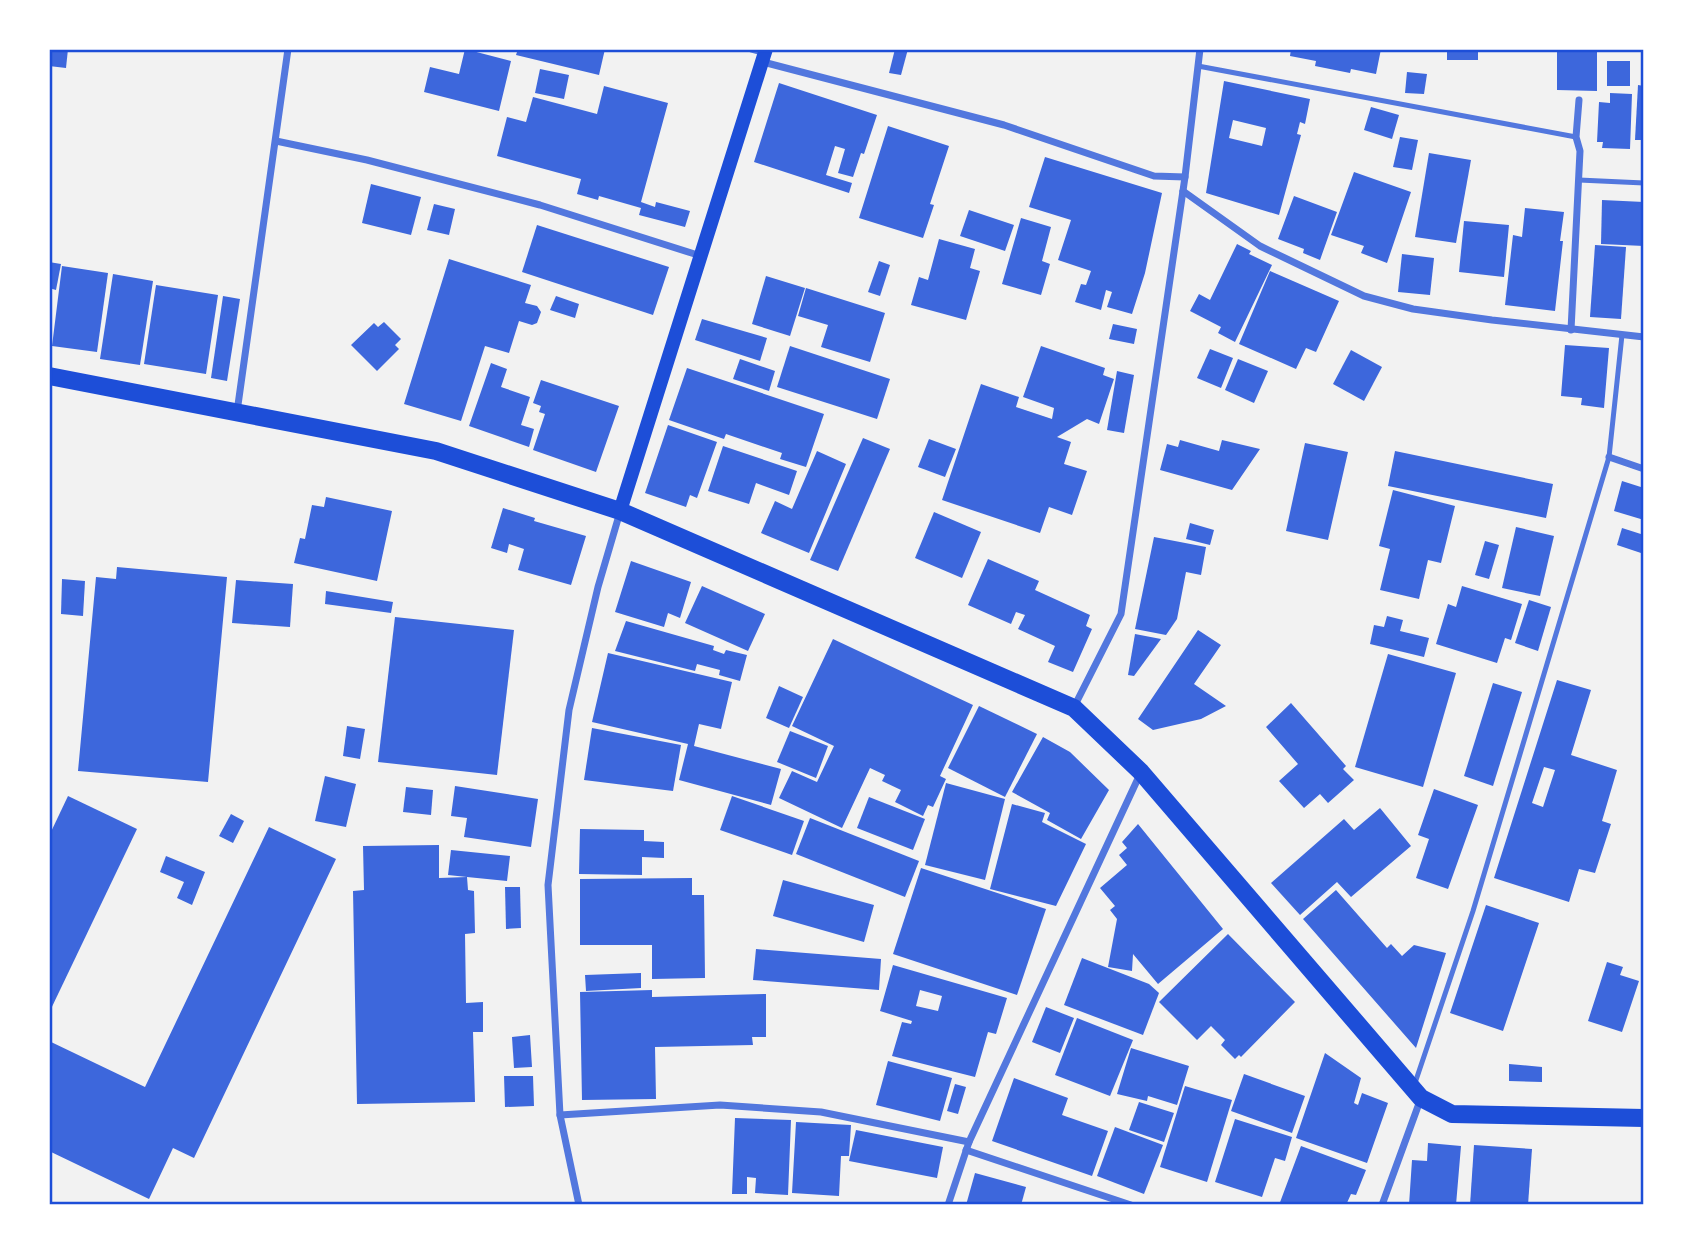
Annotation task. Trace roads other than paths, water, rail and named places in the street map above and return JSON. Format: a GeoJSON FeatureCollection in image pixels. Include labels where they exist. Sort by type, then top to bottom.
{"type":"FeatureCollection","features":[{"type":"Feature","properties":{"kind":"main road"},"geometry":{"type":"LineString","coordinates":[[620,511],[701,256],[761,53]]}},
{"type":"Feature","properties":{"kind":"main road"},"geometry":{"type":"LineString","coordinates":[[49,376],[436,451],[620,511],[1074,708],[1141,772],[1417,1094],[1452,1114],[1644,1118]]}},
{"type":"Feature","properties":{"kind":"street"},"geometry":{"type":"LineString","coordinates":[[237,412],[288,49]]}},
{"type":"Feature","properties":{"kind":"street"},"geometry":{"type":"LineString","coordinates":[[1074,708],[1121,614],[1185,177],[1200,49]]}},
{"type":"Feature","properties":{"kind":"street"},"geometry":{"type":"LineString","coordinates":[[761,53],[1004,125],[1154,176],[1185,177]]}},
{"type":"Feature","properties":{"kind":"street"},"geometry":{"type":"LineString","coordinates":[[1571,330],[1579,180],[1580,151],[1576,137],[1579,100]]}},
{"type":"Feature","properties":{"kind":"street"},"geometry":{"type":"LineString","coordinates":[[276,141],[367,160],[540,205],[701,256]]}},
{"type":"Feature","properties":{"kind":"street"},"geometry":{"type":"LineString","coordinates":[[1183,191],[1261,246],[1364,296],[1413,309],[1644,337]]}},
{"type":"Feature","properties":{"kind":"street"},"geometry":{"type":"LineString","coordinates":[[1609,457],[1644,469]]}},
{"type":"Feature","properties":{"kind":"street"},"geometry":{"type":"LineString","coordinates":[[579,1205],[560,1115],[548,885],[569,710],[598,587],[620,511]]}},
{"type":"Feature","properties":{"kind":"street"},"geometry":{"type":"LineString","coordinates":[[948,1205],[968,1146],[1141,772]]}},
{"type":"Feature","properties":{"kind":"street"},"geometry":{"type":"LineString","coordinates":[[1382,1205],[1417,1094]]}},
{"type":"Feature","properties":{"kind":"street"},"geometry":{"type":"LineString","coordinates":[[560,1115],[720,1105],[821,1112],[968,1146],[1131,1205]]}},
{"type":"Feature","properties":{"kind":"lane"},"geometry":{"type":"LineString","coordinates":[[1198,66],[1576,137]]}},
{"type":"Feature","properties":{"kind":"lane"},"geometry":{"type":"LineString","coordinates":[[1579,180],[1644,183]]}},
{"type":"Feature","properties":{"kind":"lane"},"geometry":{"type":"LineString","coordinates":[[1417,1094],[1609,457],[1622,335]]}}]}
